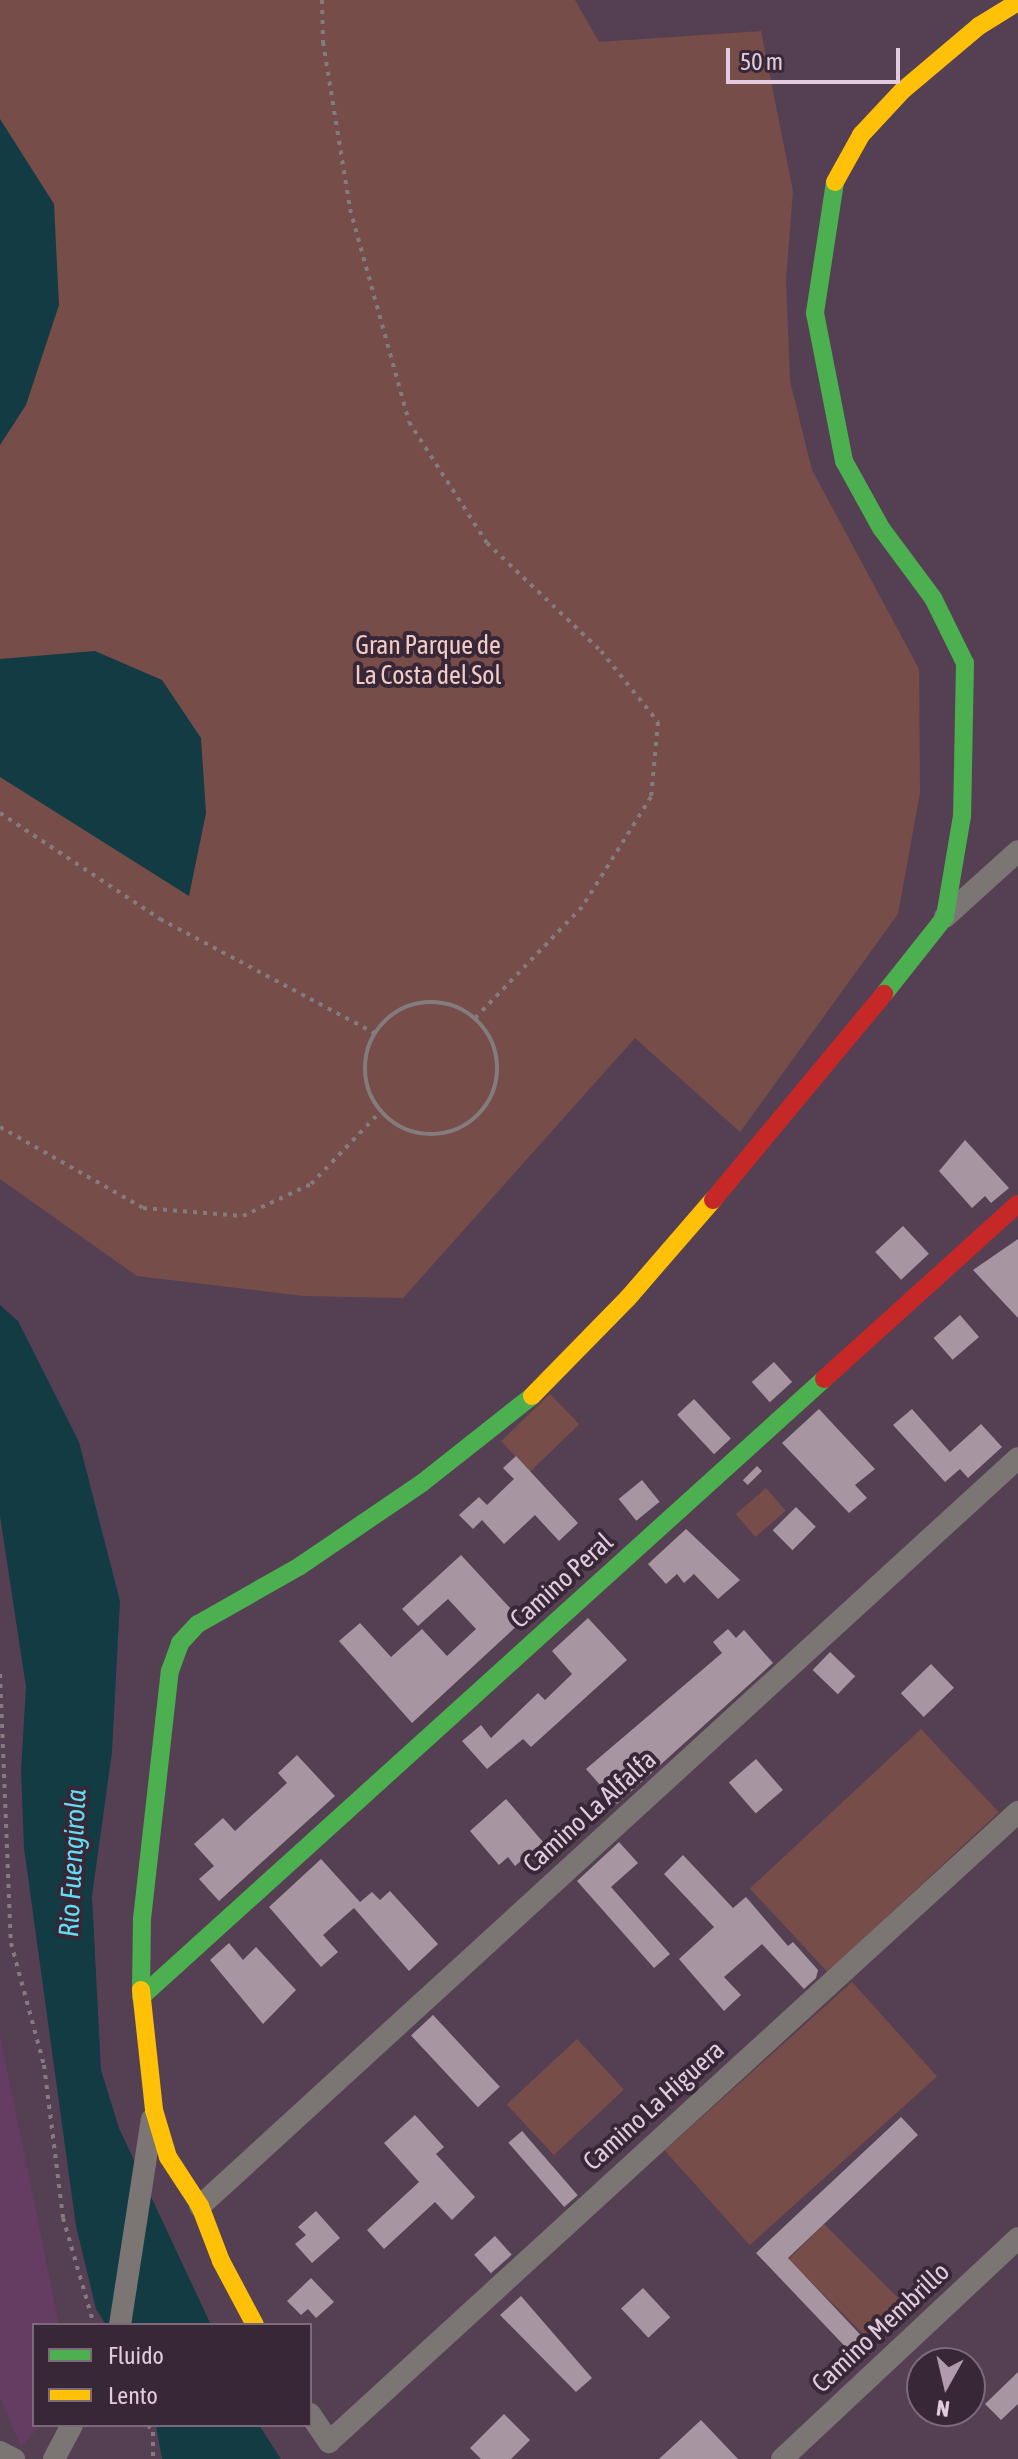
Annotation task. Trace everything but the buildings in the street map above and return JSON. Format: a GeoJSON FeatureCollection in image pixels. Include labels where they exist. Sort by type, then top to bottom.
{"type":"FeatureCollection","features":[{"type":"Feature","properties":{"kind":"street"},"geometry":{"type":"LineString","coordinates":[[945,917],[962,816],[965,663],[933,598],[881,528],[844,461],[815,313],[835,181],[861,135],[902,91],[979,26],[1018,2]]}},
{"type":"Feature","properties":{"kind":"street"},"geometry":{"type":"LineString","coordinates":[[254,2323],[221,2261],[200,2206],[168,2157],[154,2110],[141,1997],[142,1919],[162,1724],[180,1643],[198,1624],[300,1566],[422,1483],[523,1405],[628,1298],[813,1085],[945,917],[1018,851]]}},
{"type":"Feature","properties":{"kind":"street","name":"Camino Peral"},"geometry":{"type":"LineString","coordinates":[[141,1997],[1018,1204]]}},
{"type":"Feature","properties":{"kind":"street","name":"Camino La Alfalfa"},"geometry":{"type":"LineString","coordinates":[[200,2206],[1018,1458]]}},
{"type":"Feature","properties":{"kind":"street","name":"Camino La Higuera"},"geometry":{"type":"LineString","coordinates":[[312,2417],[329,2442],[1018,1812]]}},
{"type":"Feature","properties":{"kind":"street"},"geometry":{"type":"LineString","coordinates":[[120,2323],[154,2110]]}},
{"type":"Feature","properties":{"kind":"street","name":"Camino Membrillo"},"geometry":{"type":"LineString","coordinates":[[782,2459],[1018,2238]]}},
{"type":"Feature","properties":{"kind":"street"},"geometry":{"type":"LineString","coordinates":[[50,2458],[71,2427]]}},
{"type":"Feature","properties":{"kind":"street"},"geometry":{"type":"LineString","coordinates":[[0,2452],[14,2459]]}},
{"type":"Feature","properties":{"kind":"path"},"geometry":{"type":"LineString","coordinates":[[322,0],[323,42],[350,209],[409,422],[487,543],[601,651],[658,722],[651,797],[582,907],[475,1018]]}},
{"type":"Feature","properties":{"kind":"path"},"geometry":{"type":"LineString","coordinates":[[0,813],[160,919],[374,1033]]}},
{"type":"Feature","properties":{"kind":"path"},"geometry":{"type":"LineString","coordinates":[[409,1005],[455,1006],[475,1018],[497,1057],[496,1081],[475,1118],[447,1131],[416,1132],[381,1111],[365,1073],[374,1033],[409,1005]]}},
{"type":"Feature","properties":{"kind":"path"},"geometry":{"type":"LineString","coordinates":[[0,1127],[143,1208],[243,1216],[311,1184],[381,1111]]}},
{"type":"Feature","properties":{"kind":"path"},"geometry":{"type":"LineString","coordinates":[[0,1674],[11,1943],[44,2065],[63,2218],[93,2323]]}},
{"type":"Feature","properties":{"kind":"path"},"geometry":{"type":"LineString","coordinates":[[149,2427],[153,2432],[153,2459]]}},
{"type":"Feature","properties":{"kind":"shaded area"},"geometry":{"type":"Polygon","coordinates":[[[0,2036],[59,2323],[32,2323],[32,2427],[39,2427],[21,2447],[0,2397],[0,2036]]]}},
{"type":"Feature","properties":{"kind":"green space","name":"Gran Parque de La Costa del Sol"},"geometry":{"type":"Polygon","coordinates":[[[0,0],[575,0],[599,42],[761,31],[793,191],[786,280],[790,381],[812,470],[919,669],[920,793],[898,914],[740,1132],[635,1038],[403,1298],[304,1296],[137,1276],[0,1179],[0,0]]]}},
{"type":"Feature","properties":{"kind":"green space"},"geometry":{"type":"Polygon","coordinates":[[[550,1394],[579,1424],[530,1471],[501,1441],[550,1394]]]}},
{"type":"Feature","properties":{"kind":"green space"},"geometry":{"type":"Polygon","coordinates":[[[766,1488],[786,1511],[755,1537],[736,1514],[766,1488]]]}},
{"type":"Feature","properties":{"kind":"green space"},"geometry":{"type":"Polygon","coordinates":[[[921,1729],[999,1812],[828,1972],[750,1889],[921,1729]]]}},
{"type":"Feature","properties":{"kind":"green space"},"geometry":{"type":"Polygon","coordinates":[[[852,1982],[937,2076],[750,2245],[665,2151],[852,1982]]]}},
{"type":"Feature","properties":{"kind":"green space"},"geometry":{"type":"Polygon","coordinates":[[[577,2039],[624,2089],[554,2155],[507,2104],[577,2039]]]}},
{"type":"Feature","properties":{"kind":"green space"},"geometry":{"type":"Polygon","coordinates":[[[824,2224],[909,2309],[873,2344],[789,2259],[824,2224]]]}},
{"type":"Feature","properties":{"kind":"water"},"geometry":{"type":"Polygon","coordinates":[[[0,119],[54,204],[59,305],[26,405],[0,445],[0,119]]]}},
{"type":"Feature","properties":{"kind":"water"},"geometry":{"type":"Polygon","coordinates":[[[95,651],[162,680],[201,738],[206,813],[189,896],[0,777],[0,659],[95,651]]]}},
{"type":"Feature","properties":{"kind":"water","name":"Rio Fuengirola"},"geometry":{"type":"Polygon","coordinates":[[[0,1305],[18,1321],[79,1442],[120,1601],[112,1752],[92,1896],[101,2070],[119,2128],[210,2323],[105,2323],[96,2309],[76,2226],[24,1848],[21,1769],[26,1687],[0,1516],[0,1305]]]}},
{"type":"Feature","properties":{"kind":"water"},"geometry":{"type":"Polygon","coordinates":[[[156,2427],[260,2427],[281,2459],[162,2459],[156,2427]]]}},
{"type":"Feature","properties":{"kind":"traffic: fast"},"geometry":{"type":"LineString","coordinates":[[835,182],[815,313],[844,461],[881,528],[933,598],[965,663],[962,816],[945,917],[884,994]]}},
{"type":"Feature","properties":{"kind":"traffic: fast"},"geometry":{"type":"LineString","coordinates":[[141,1997],[824,1379]]}},
{"type":"Feature","properties":{"kind":"traffic: fast"},"geometry":{"type":"LineString","coordinates":[[141,1990],[142,1919],[170,1671],[180,1643],[198,1624],[300,1566],[422,1483],[532,1396]]}},
{"type":"Feature","properties":{"kind":"traffic: slow"},"geometry":{"type":"LineString","coordinates":[[835,182],[861,135],[902,91],[979,26],[1018,2]]}},
{"type":"Feature","properties":{"kind":"traffic: slow"},"geometry":{"type":"LineString","coordinates":[[532,1396],[628,1298],[713,1200]]}},
{"type":"Feature","properties":{"kind":"traffic: slow"},"geometry":{"type":"LineString","coordinates":[[141,1990],[154,2110],[168,2157],[200,2206],[221,2261],[254,2323]]}},
{"type":"Feature","properties":{"kind":"traffic: jam"},"geometry":{"type":"LineString","coordinates":[[713,1200],[884,994]]}},
{"type":"Feature","properties":{"kind":"traffic: jam"},"geometry":{"type":"LineString","coordinates":[[824,1379],[1018,1204]]}}]}
